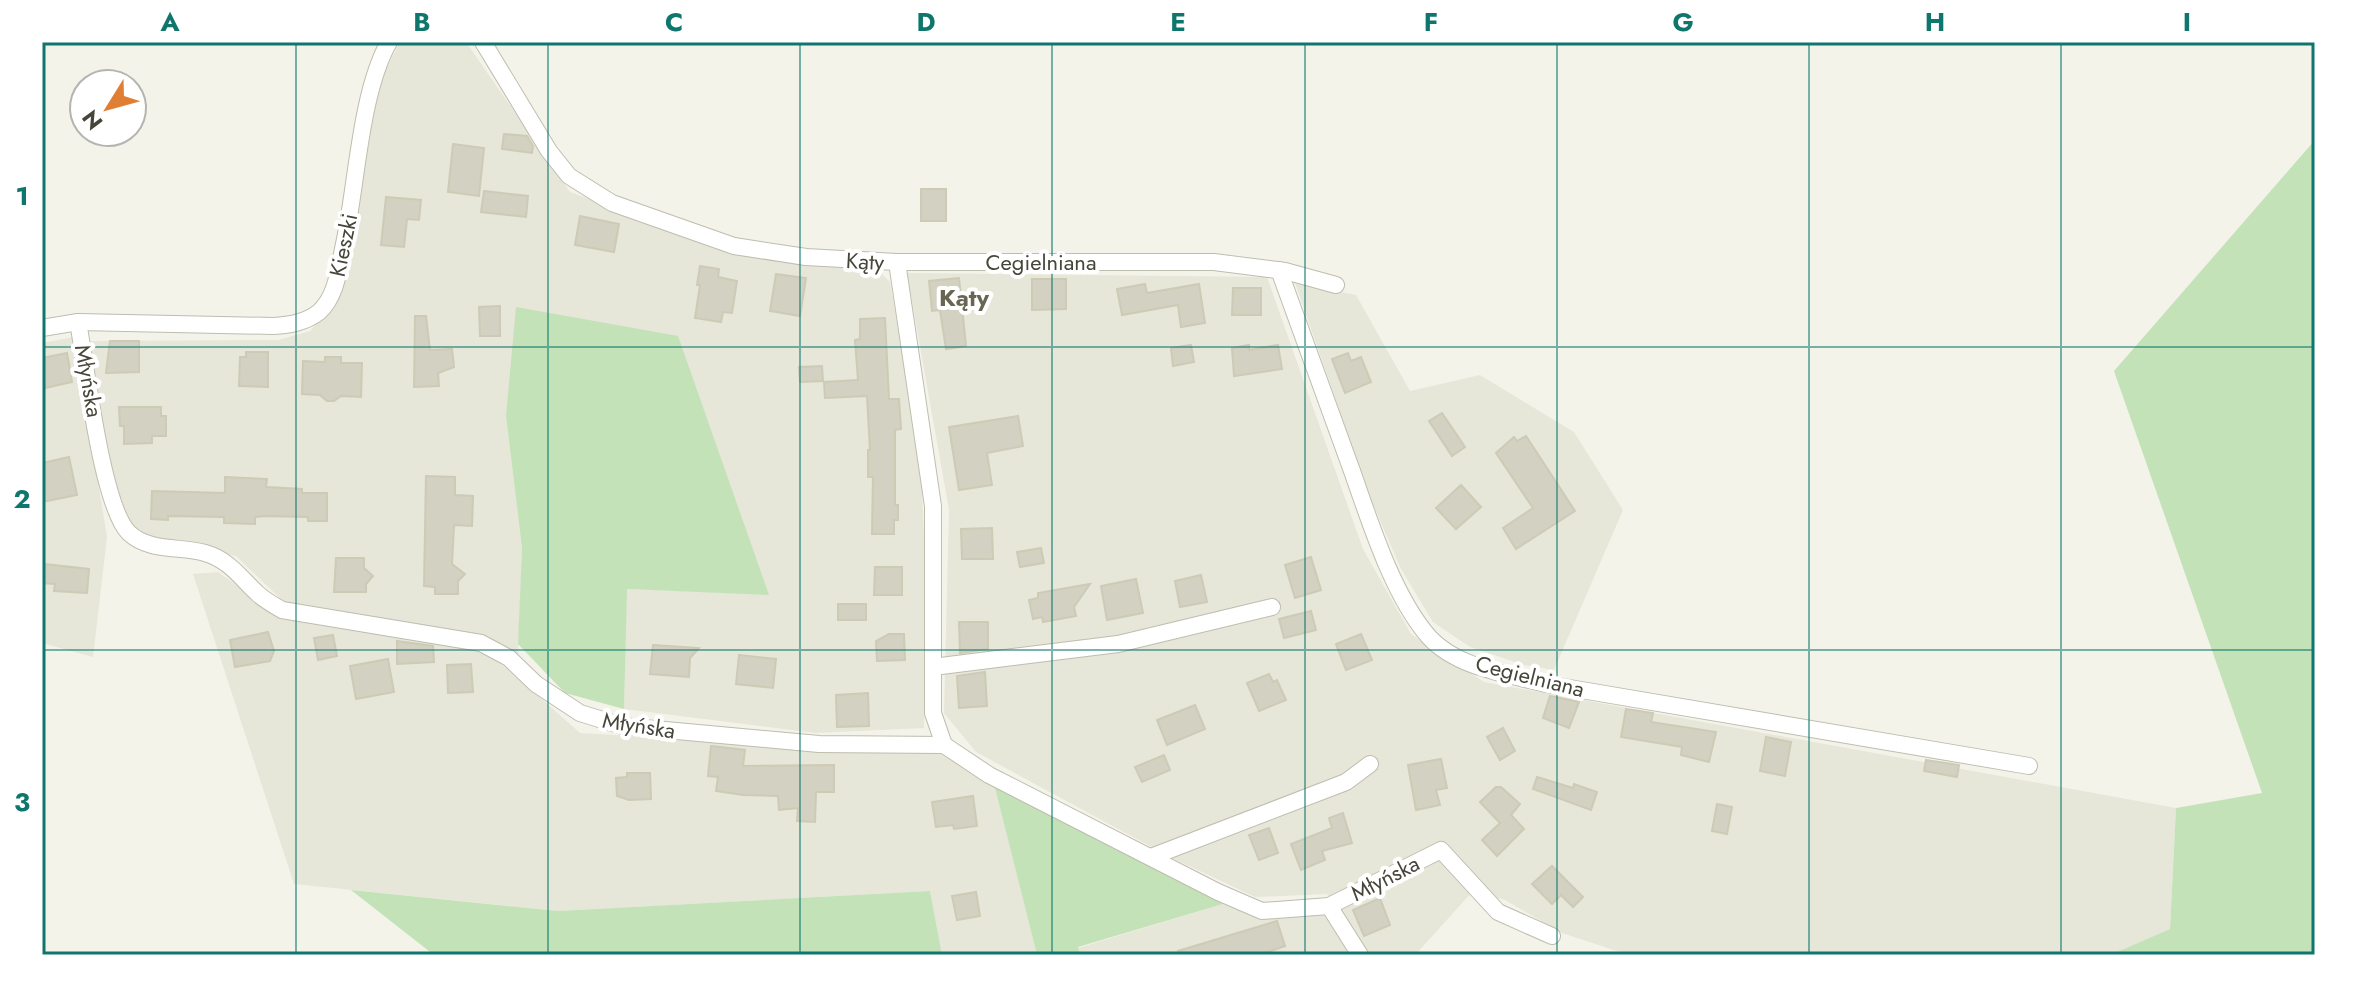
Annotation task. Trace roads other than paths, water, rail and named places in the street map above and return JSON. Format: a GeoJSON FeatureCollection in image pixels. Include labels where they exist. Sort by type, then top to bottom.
{"type":"FeatureCollection","features":[{"type":"Feature","properties":{"kind":"street","name":"Kieszki"},"geometry":{"type":"LineString","coordinates":[[42,328],[78,322],[291,325],[319,312],[330,298],[337,279],[371,92],[382,54],[389,42]]}},
{"type":"Feature","properties":{"kind":"street","name":"Kąty"},"geometry":{"type":"LineString","coordinates":[[483,42],[569,176],[612,203],[734,246],[806,257],[897,262],[933,506],[933,713],[944,745]]}},
{"type":"Feature","properties":{"kind":"street","name":"Cegielniana"},"geometry":{"type":"LineString","coordinates":[[897,262],[1214,262],[1279,270],[1336,285]]}},
{"type":"Feature","properties":{"kind":"street","name":"Cegielniana"},"geometry":{"type":"LineString","coordinates":[[1279,270],[1376,539],[1415,617],[1430,638],[1449,652],[1478,667],[1546,684],[2029,766]]}},
{"type":"Feature","properties":{"kind":"street","name":"Młyńska"},"geometry":{"type":"LineString","coordinates":[[78,322],[106,484],[116,512],[129,534],[151,545],[205,553],[230,564],[260,596],[282,610],[481,643],[509,658],[536,684],[580,713],[622,726],[819,744],[944,745],[989,775],[1262,911],[1329,906],[1441,850],[1498,912],[1552,936]]}},
{"type":"Feature","properties":{"kind":"street"},"geometry":{"type":"LineString","coordinates":[[933,667],[1118,644],[1272,607]]}},
{"type":"Feature","properties":{"kind":"street"},"geometry":{"type":"LineString","coordinates":[[1151,857],[1346,782],[1370,764]]}},
{"type":"Feature","properties":{"kind":"street","name":"Młyńska"},"geometry":{"type":"LineString","coordinates":[[1329,906],[1360,955]]}},
{"type":"Feature","properties":{"kind":"district","name":"Kąty"},"geometry":{"type":"Point","coordinates":[964,298]}}]}
